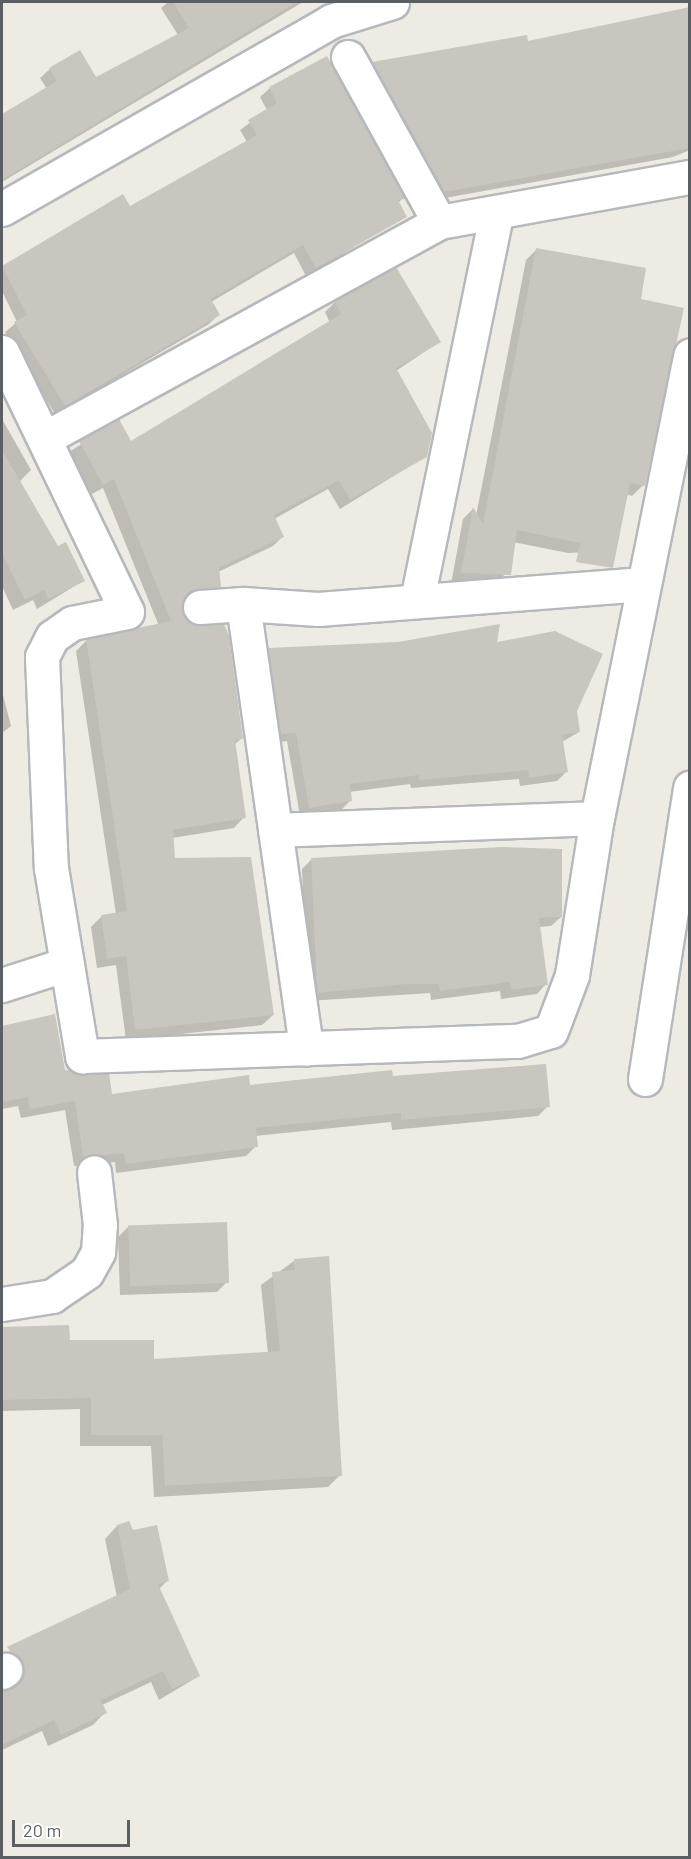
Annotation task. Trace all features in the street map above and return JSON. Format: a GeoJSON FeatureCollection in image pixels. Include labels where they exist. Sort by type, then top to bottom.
{"type":"FeatureCollection","features":[{"type":"Feature","properties":{"kind":"street"},"geometry":{"type":"LineString","coordinates":[[2,209],[331,21],[392,2]]}},
{"type":"Feature","properties":{"kind":"street"},"geometry":{"type":"LineString","coordinates":[[348,57],[439,222]]}},
{"type":"Feature","properties":{"kind":"street"},"geometry":{"type":"LineString","coordinates":[[45,438],[439,222],[496,214],[690,177]]}},
{"type":"Feature","properties":{"kind":"street"},"geometry":{"type":"LineString","coordinates":[[417,600],[496,214]]}},
{"type":"Feature","properties":{"kind":"street"},"geometry":{"type":"LineString","coordinates":[[2,352],[127,612],[72,623],[51,637],[42,657],[51,868],[82,1056],[537,1040],[551,1031],[572,975],[597,818],[690,355]]}},
{"type":"Feature","properties":{"kind":"street"},"geometry":{"type":"LineString","coordinates":[[200,608],[243,604],[318,609],[643,584]]}},
{"type":"Feature","properties":{"kind":"street"},"geometry":{"type":"LineString","coordinates":[[243,604],[306,1049]]}},
{"type":"Feature","properties":{"kind":"street"},"geometry":{"type":"LineString","coordinates":[[645,1079],[682,890],[690,787]]}},
{"type":"Feature","properties":{"kind":"street"},"geometry":{"type":"LineString","coordinates":[[275,830],[597,818]]}},
{"type":"Feature","properties":{"kind":"street"},"geometry":{"type":"LineString","coordinates":[[2,985],[67,964]]}},
{"type":"Feature","properties":{"kind":"street"},"geometry":{"type":"LineString","coordinates":[[2,1304],[52,1296],[87,1272],[98,1252],[100,1225],[94,1172]]}},
{"type":"Feature","properties":{"kind":"building"},"geometry":{"type":"Polygon","coordinates":[[[173,2],[297,2],[2,180],[2,114],[57,81],[49,68],[80,50],[96,77],[189,28],[173,2]]]}},
{"type":"Feature","properties":{"kind":"building"},"geometry":{"type":"Polygon","coordinates":[[[690,7],[690,148],[444,192],[372,62],[527,35],[528,41],[690,7]]]}},
{"type":"Feature","properties":{"kind":"building"},"geometry":{"type":"Polygon","coordinates":[[[327,56],[405,199],[398,200],[407,217],[316,268],[303,245],[211,299],[220,315],[65,406],[14,322],[27,315],[2,266],[123,194],[130,206],[257,135],[248,120],[277,103],[269,87],[327,56]]]}},
{"type":"Feature","properties":{"kind":"building"},"geometry":{"type":"Polygon","coordinates":[[[536,248],[646,268],[641,299],[684,308],[645,486],[630,483],[613,568],[576,562],[580,543],[517,530],[511,575],[461,573],[473,507],[483,524],[536,248]]]}},
{"type":"Feature","properties":{"kind":"building"},"geometry":{"type":"Polygon","coordinates":[[[396,267],[441,342],[396,368],[432,433],[427,457],[350,500],[339,480],[274,515],[284,537],[219,568],[221,587],[190,591],[181,608],[191,624],[224,624],[229,636],[243,739],[235,740],[246,818],[173,830],[175,858],[251,857],[274,1015],[135,1030],[126,956],[107,959],[101,915],[127,911],[86,639],[171,621],[114,479],[103,485],[79,441],[119,419],[131,441],[341,314],[334,301],[396,267]]]}},
{"type":"Feature","properties":{"kind":"building"},"geometry":{"type":"Polygon","coordinates":[[[2,450],[58,546],[66,542],[85,581],[48,599],[44,590],[25,600],[2,553],[2,450]]]}},
{"type":"Feature","properties":{"kind":"building"},"geometry":{"type":"Polygon","coordinates":[[[500,624],[497,642],[555,631],[603,654],[577,711],[580,732],[562,735],[568,772],[529,778],[528,770],[419,780],[419,775],[350,784],[352,801],[309,808],[296,733],[280,734],[268,648],[398,642],[500,624]]]}},
{"type":"Feature","properties":{"kind":"building"},"geometry":{"type":"Polygon","coordinates":[[[501,847],[562,849],[562,917],[539,918],[548,985],[511,990],[510,982],[440,991],[439,984],[407,984],[317,993],[311,858],[501,847]]]}},
{"type":"Feature","properties":{"kind":"building"},"geometry":{"type":"Polygon","coordinates":[[[55,1014],[65,1070],[109,1074],[112,1094],[249,1075],[250,1085],[392,1070],[393,1076],[546,1064],[550,1107],[401,1120],[401,1113],[256,1128],[258,1147],[126,1164],[124,1153],[83,1157],[75,1101],[30,1109],[28,1097],[2,1102],[2,1026],[55,1014]]]}},
{"type":"Feature","properties":{"kind":"building"},"geometry":{"type":"Polygon","coordinates":[[[227,1222],[229,1283],[130,1286],[128,1225],[227,1222]]]}},
{"type":"Feature","properties":{"kind":"building"},"geometry":{"type":"Polygon","coordinates":[[[329,1256],[342,1476],[165,1486],[162,1435],[91,1435],[91,1398],[2,1400],[2,1327],[69,1325],[70,1340],[154,1340],[154,1359],[280,1351],[272,1272],[295,1270],[294,1259],[329,1256]]]}},
{"type":"Feature","properties":{"kind":"building"},"geometry":{"type":"Polygon","coordinates":[[[129,1521],[133,1530],[157,1525],[169,1581],[158,1584],[200,1676],[172,1689],[163,1671],[101,1700],[107,1713],[61,1735],[54,1720],[2,1745],[2,1690],[23,1680],[24,1669],[7,1647],[130,1589],[117,1525],[129,1521]]]}}]}
